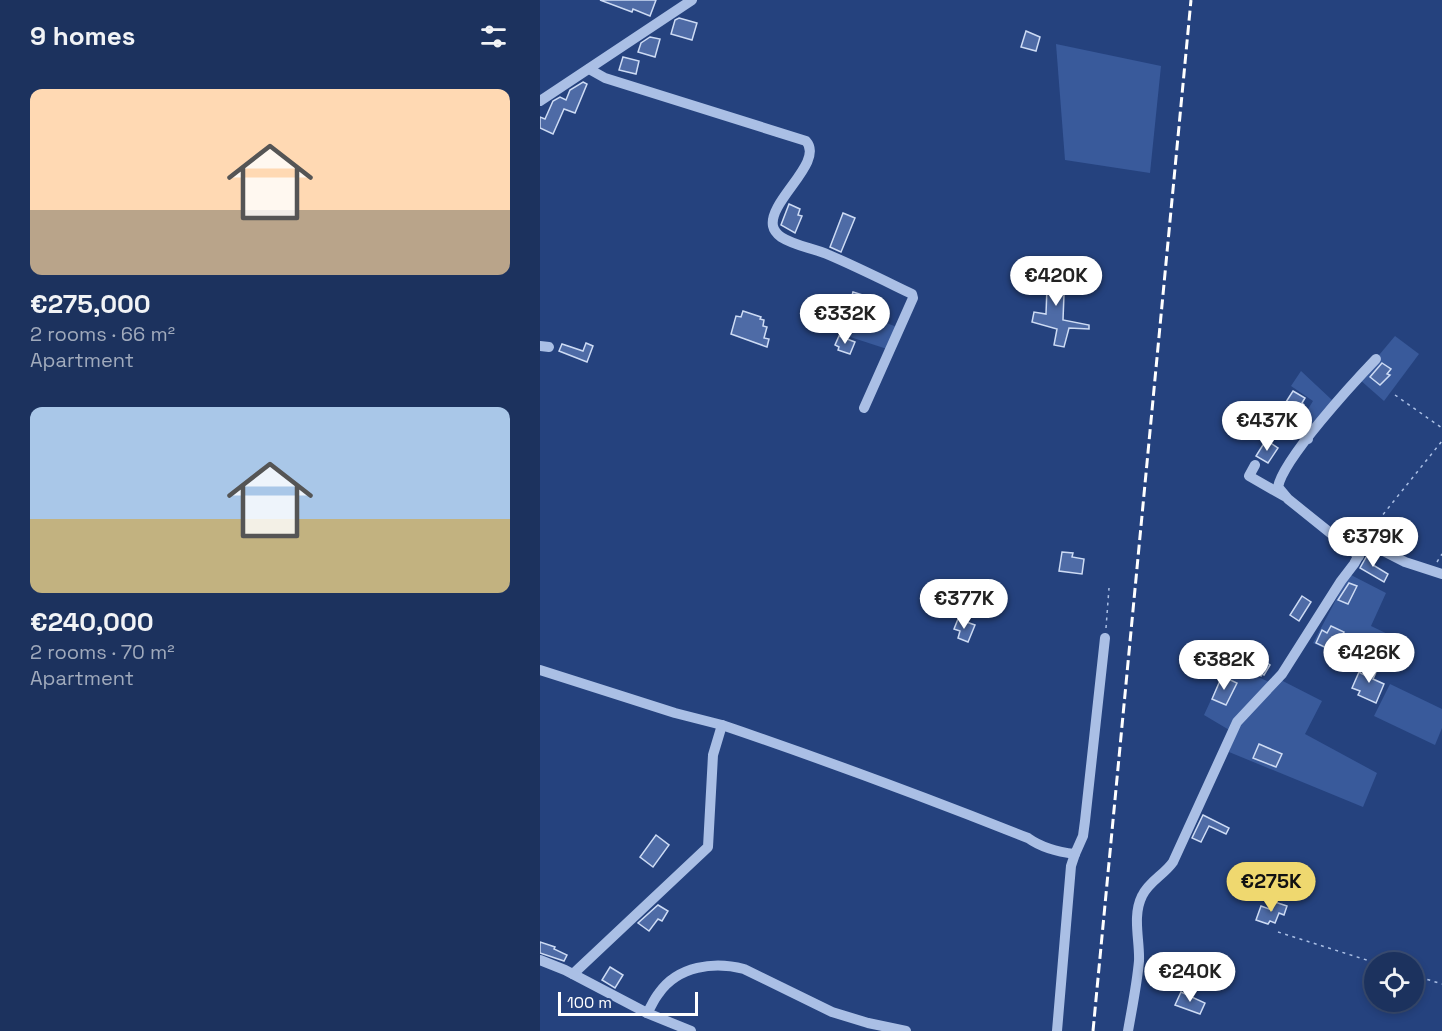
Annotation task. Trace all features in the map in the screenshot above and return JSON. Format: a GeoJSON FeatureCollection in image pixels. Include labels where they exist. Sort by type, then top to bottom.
{"type":"FeatureCollection","features":[{"type":"Feature","properties":{"kind":"street"},"geometry":{"type":"LineString","coordinates":[[540,101],[692,0]]}},
{"type":"Feature","properties":{"kind":"street"},"geometry":{"type":"LineString","coordinates":[[589,69],[605,78],[806,141],[810,145],[810,152],[799,176],[779,204],[774,217],[774,230],[783,238],[829,255],[912,294],[913,298],[864,408]]}},
{"type":"Feature","properties":{"kind":"street"},"geometry":{"type":"LineString","coordinates":[[1288,499],[1278,487],[1280,479],[1347,390],[1376,359]]}},
{"type":"Feature","properties":{"kind":"street"},"geometry":{"type":"LineString","coordinates":[[1284,422],[1308,439]]}},
{"type":"Feature","properties":{"kind":"street"},"geometry":{"type":"LineString","coordinates":[[1255,465],[1249,476],[1288,499],[1359,556]]}},
{"type":"Feature","properties":{"kind":"street"},"geometry":{"type":"LineString","coordinates":[[1128,1031],[1139,962],[1138,914],[1142,896],[1150,884],[1173,862],[1237,722],[1282,674],[1366,542],[1406,562],[1442,574]]}},
{"type":"Feature","properties":{"kind":"street"},"geometry":{"type":"LineString","coordinates":[[1057,1031],[1070,878],[1074,854],[1083,836],[1105,638]]}},
{"type":"Feature","properties":{"kind":"street"},"geometry":{"type":"LineString","coordinates":[[540,670],[790,748],[945,805],[1028,838],[1037,844],[1062,853],[1074,854]]}},
{"type":"Feature","properties":{"kind":"street"},"geometry":{"type":"LineString","coordinates":[[573,974],[708,847],[713,755],[722,725]]}},
{"type":"Feature","properties":{"kind":"street"},"geometry":{"type":"LineString","coordinates":[[540,960],[573,974],[647,1014],[692,1031]]}},
{"type":"Feature","properties":{"kind":"street"},"geometry":{"type":"LineString","coordinates":[[647,1014],[660,992],[679,974],[699,967],[729,965],[744,969],[832,1012],[906,1031]]}},
{"type":"Feature","properties":{"kind":"path"},"geometry":{"type":"LineString","coordinates":[[1395,395],[1442,428]]}},
{"type":"Feature","properties":{"kind":"path"},"geometry":{"type":"LineString","coordinates":[[1366,542],[1370,530],[1442,441]]}},
{"type":"Feature","properties":{"kind":"path"},"geometry":{"type":"LineString","coordinates":[[1105,638],[1109,588]]}},
{"type":"Feature","properties":{"kind":"path"},"geometry":{"type":"LineString","coordinates":[[1278,932],[1364,959]]}},
{"type":"Feature","properties":{"kind":"path"},"geometry":{"type":"LineString","coordinates":[[1424,978],[1442,984]]}},
{"type":"Feature","properties":{"kind":"shaded area"},"geometry":{"type":"Polygon","coordinates":[[[1056,44],[1161,66],[1150,173],[1065,160],[1056,44]]]}},
{"type":"Feature","properties":{"kind":"shaded area"},"geometry":{"type":"Polygon","coordinates":[[[849,309],[897,327],[887,349],[841,334],[849,309]]]}},
{"type":"Feature","properties":{"kind":"shaded area"},"geometry":{"type":"Polygon","coordinates":[[[1395,336],[1419,354],[1384,401],[1359,379],[1395,336]]]}},
{"type":"Feature","properties":{"kind":"shaded area"},"geometry":{"type":"Polygon","coordinates":[[[1301,371],[1332,400],[1310,431],[1299,424],[1313,401],[1291,386],[1301,371]]]}},
{"type":"Feature","properties":{"kind":"shaded area"},"geometry":{"type":"Polygon","coordinates":[[[1351,575],[1386,593],[1371,626],[1396,638],[1377,673],[1313,643],[1351,575]]]}},
{"type":"Feature","properties":{"kind":"shaded area"},"geometry":{"type":"Polygon","coordinates":[[[1228,663],[1269,682],[1273,676],[1322,701],[1305,734],[1377,773],[1363,807],[1229,752],[1236,734],[1204,715],[1228,663]]]}},
{"type":"Feature","properties":{"kind":"shaded area"},"geometry":{"type":"Polygon","coordinates":[[[1390,684],[1442,709],[1442,728],[1435,745],[1374,716],[1390,684]]]}},
{"type":"Feature","properties":{"kind":"building"},"geometry":{"type":"Polygon","coordinates":[[[600,0],[656,0],[650,16],[600,0]]]}},
{"type":"Feature","properties":{"kind":"building"},"geometry":{"type":"Polygon","coordinates":[[[679,18],[697,23],[692,40],[671,34],[675,20],[679,18]]]}},
{"type":"Feature","properties":{"kind":"building"},"geometry":{"type":"Polygon","coordinates":[[[1026,31],[1040,37],[1036,51],[1021,47],[1026,31]]]}},
{"type":"Feature","properties":{"kind":"building"},"geometry":{"type":"Polygon","coordinates":[[[650,37],[660,39],[655,57],[638,52],[641,43],[650,37]]]}},
{"type":"Feature","properties":{"kind":"building"},"geometry":{"type":"Polygon","coordinates":[[[623,57],[639,61],[636,74],[619,70],[623,57]]]}},
{"type":"Feature","properties":{"kind":"building"},"geometry":{"type":"Polygon","coordinates":[[[583,82],[587,84],[575,113],[564,109],[553,134],[540,128],[540,117],[545,119],[553,101],[560,97],[566,100],[570,90],[583,82]]]}},
{"type":"Feature","properties":{"kind":"building"},"geometry":{"type":"Polygon","coordinates":[[[789,204],[800,209],[798,215],[802,216],[795,233],[781,225],[789,204]]]}},
{"type":"Feature","properties":{"kind":"building"},"geometry":{"type":"Polygon","coordinates":[[[843,213],[855,218],[841,252],[830,247],[843,213]]]}},
{"type":"Feature","properties":{"kind":"building"},"geometry":{"type":"Polygon","coordinates":[[[1048,263],[1061,265],[1060,294],[1064,294],[1063,320],[1089,325],[1089,329],[1069,328],[1064,347],[1054,345],[1057,329],[1032,322],[1034,312],[1046,314],[1047,287],[1042,287],[1043,275],[1045,275],[1048,263]]]}},
{"type":"Feature","properties":{"kind":"building"},"geometry":{"type":"Polygon","coordinates":[[[853,292],[869,297],[865,310],[849,306],[853,292]]]}},
{"type":"Feature","properties":{"kind":"building"},"geometry":{"type":"Polygon","coordinates":[[[743,311],[764,320],[763,326],[767,327],[764,338],[769,339],[767,347],[731,334],[736,316],[741,317],[743,311]]]}},
{"type":"Feature","properties":{"kind":"building"},"geometry":{"type":"Polygon","coordinates":[[[839,336],[855,342],[850,354],[838,350],[839,347],[835,345],[839,336]]]}},
{"type":"Feature","properties":{"kind":"building"},"geometry":{"type":"Polygon","coordinates":[[[586,343],[593,346],[587,362],[559,351],[562,344],[583,351],[586,343]]]}},
{"type":"Feature","properties":{"kind":"building"},"geometry":{"type":"Polygon","coordinates":[[[1382,363],[1391,369],[1387,374],[1390,375],[1380,385],[1370,377],[1382,363]]]}},
{"type":"Feature","properties":{"kind":"building"},"geometry":{"type":"Polygon","coordinates":[[[1293,391],[1305,398],[1299,413],[1292,418],[1286,415],[1290,407],[1286,402],[1293,391]]]}},
{"type":"Feature","properties":{"kind":"building"},"geometry":{"type":"Polygon","coordinates":[[[1266,440],[1278,448],[1268,463],[1256,456],[1266,440]]]}},
{"type":"Feature","properties":{"kind":"building"},"geometry":{"type":"Polygon","coordinates":[[[1062,552],[1073,553],[1072,557],[1084,559],[1082,574],[1059,571],[1062,552]]]}},
{"type":"Feature","properties":{"kind":"building"},"geometry":{"type":"Polygon","coordinates":[[[1369,552],[1378,557],[1373,565],[1388,574],[1384,582],[1360,568],[1369,552]]]}},
{"type":"Feature","properties":{"kind":"building"},"geometry":{"type":"Polygon","coordinates":[[[1349,583],[1357,586],[1348,604],[1338,600],[1349,583]]]}},
{"type":"Feature","properties":{"kind":"building"},"geometry":{"type":"Polygon","coordinates":[[[1302,596],[1311,602],[1299,621],[1290,615],[1302,596]]]}},
{"type":"Feature","properties":{"kind":"building"},"geometry":{"type":"Polygon","coordinates":[[[958,619],[975,625],[968,642],[958,638],[960,631],[954,629],[958,619]]]}},
{"type":"Feature","properties":{"kind":"building"},"geometry":{"type":"Polygon","coordinates":[[[1331,626],[1344,632],[1342,636],[1347,638],[1339,654],[1316,643],[1322,630],[1327,633],[1331,626]]]}},
{"type":"Feature","properties":{"kind":"building"},"geometry":{"type":"Polygon","coordinates":[[[1235,643],[1244,648],[1246,644],[1262,654],[1260,658],[1270,665],[1264,675],[1261,676],[1227,658],[1235,643]]]}},
{"type":"Feature","properties":{"kind":"building"},"geometry":{"type":"Polygon","coordinates":[[[1374,660],[1380,663],[1373,679],[1384,684],[1376,703],[1358,695],[1360,691],[1352,688],[1359,672],[1366,676],[1374,660]]]}},
{"type":"Feature","properties":{"kind":"building"},"geometry":{"type":"Polygon","coordinates":[[[1222,676],[1237,683],[1226,705],[1212,699],[1222,676]]]}},
{"type":"Feature","properties":{"kind":"building"},"geometry":{"type":"Polygon","coordinates":[[[1259,744],[1282,754],[1276,767],[1253,758],[1259,744]]]}},
{"type":"Feature","properties":{"kind":"building"},"geometry":{"type":"Polygon","coordinates":[[[1203,815],[1229,828],[1226,834],[1209,826],[1201,842],[1192,838],[1203,815]]]}},
{"type":"Feature","properties":{"kind":"building"},"geometry":{"type":"Polygon","coordinates":[[[656,835],[669,845],[653,867],[640,857],[656,835]]]}},
{"type":"Feature","properties":{"kind":"building"},"geometry":{"type":"Polygon","coordinates":[[[1275,902],[1287,906],[1284,915],[1279,913],[1275,923],[1270,921],[1268,924],[1256,920],[1261,906],[1272,910],[1275,902]]]}},
{"type":"Feature","properties":{"kind":"building"},"geometry":{"type":"Polygon","coordinates":[[[658,905],[668,911],[662,921],[658,919],[649,931],[638,923],[658,905]]]}},
{"type":"Feature","properties":{"kind":"building"},"geometry":{"type":"Polygon","coordinates":[[[540,942],[555,947],[554,949],[567,955],[564,961],[540,953],[540,942]]]}},
{"type":"Feature","properties":{"kind":"building"},"geometry":{"type":"Polygon","coordinates":[[[610,967],[623,975],[615,988],[602,980],[610,967]]]}},
{"type":"Feature","properties":{"kind":"building"},"geometry":{"type":"Polygon","coordinates":[[[1181,992],[1205,1003],[1200,1014],[1175,1005],[1181,992]]]}},
{"type":"Feature","properties":{"kind":"railway"},"geometry":{"type":"LineString","coordinates":[[1093,1031],[1191,0]]}}]}
